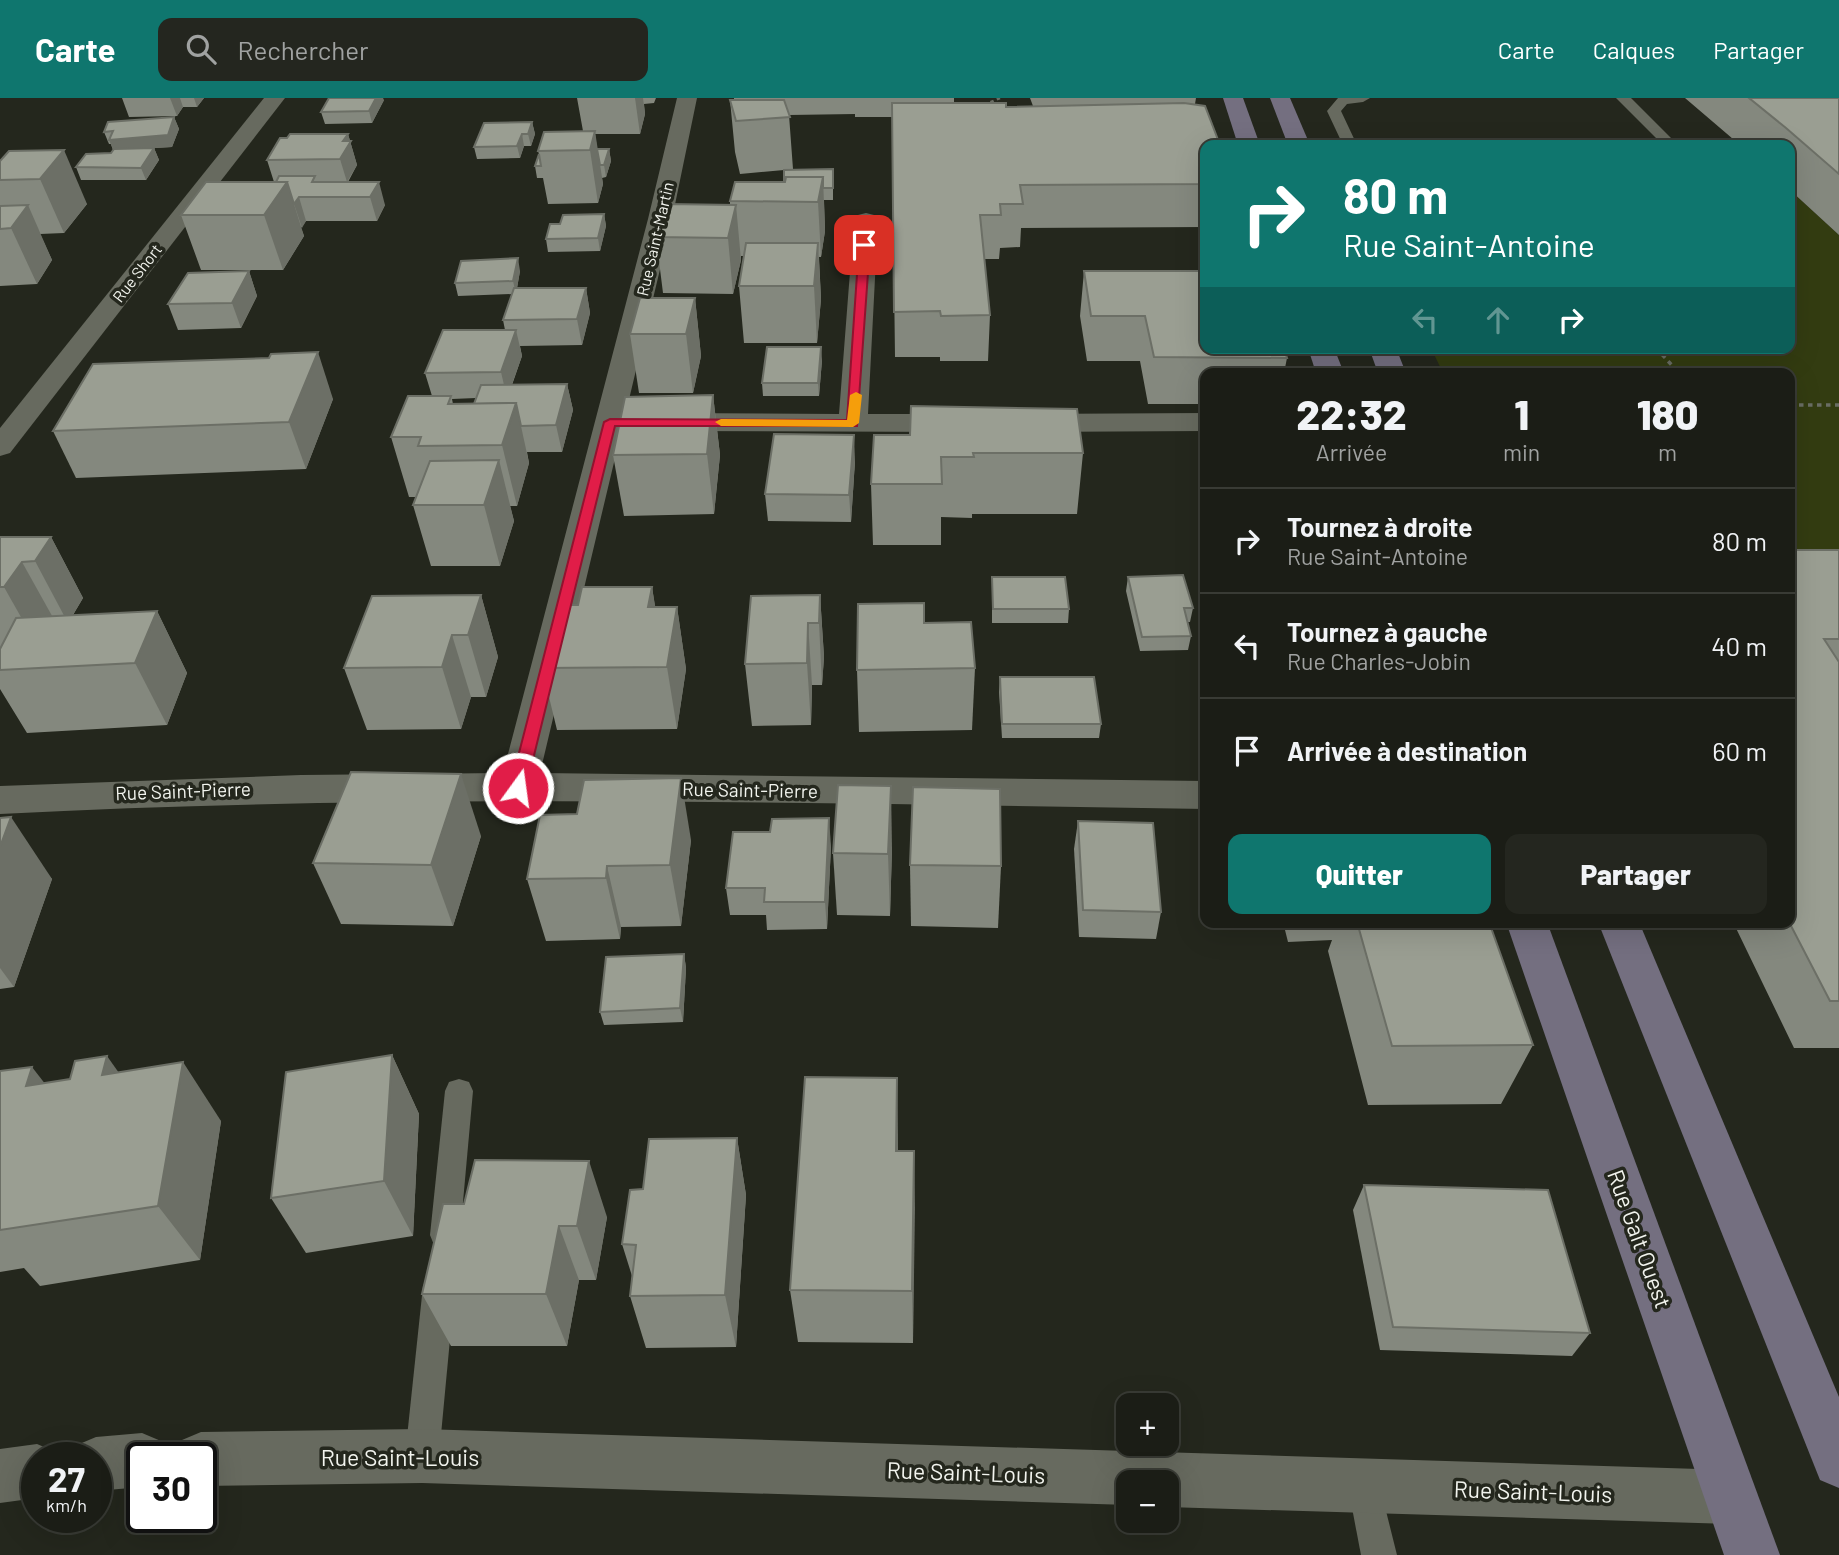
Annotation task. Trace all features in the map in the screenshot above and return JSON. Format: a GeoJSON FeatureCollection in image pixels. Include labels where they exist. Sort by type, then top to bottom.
{"type":"FeatureCollection","features":[{"type":"Feature","properties":{"kind":"main road"},"geometry":{"type":"LineString","coordinates":[[1233,98],[1247,140]]}},
{"type":"Feature","properties":{"kind":"main road"},"geometry":{"type":"LineString","coordinates":[[1280,98],[1297,140]]}},
{"type":"Feature","properties":{"kind":"main road","name":"Rue Galt Ouest"},"geometry":{"type":"LineString","coordinates":[[1528,928],[1752,1555]]}},
{"type":"Feature","properties":{"kind":"main road"},"geometry":{"type":"LineString","coordinates":[[1620,928],[1839,1461]]}},
{"type":"Feature","properties":{"kind":"street","name":"Rue Short"},"geometry":{"type":"LineString","coordinates":[[0,447],[275,98]]}},
{"type":"Feature","properties":{"kind":"street","name":"Rue Saint-Martin"},"geometry":{"type":"LineString","coordinates":[[518,788],[660,219],[687,98]]}},
{"type":"Feature","properties":{"kind":"street"},"geometry":{"type":"LineString","coordinates":[[853,423],[866,220]]}},
{"type":"Feature","properties":{"kind":"street"},"geometry":{"type":"LineString","coordinates":[[610,422],[1200,422]]}},
{"type":"Feature","properties":{"kind":"street","name":"Rue Saint-Pierre"},"geometry":{"type":"LineString","coordinates":[[0,800],[238,788],[1200,795]]}},
{"type":"Feature","properties":{"kind":"street","name":"Rue Saint-Louis"},"geometry":{"type":"LineString","coordinates":[[217,1459],[422,1455],[1731,1497]]}},
{"type":"Feature","properties":{"kind":"street"},"geometry":{"type":"LineString","coordinates":[[0,1476],[21,1473]]}},
{"type":"Feature","properties":{"kind":"lane"},"geometry":{"type":"LineString","coordinates":[[1348,140],[1334,111],[1343,100],[1361,98]]}},
{"type":"Feature","properties":{"kind":"lane"},"geometry":{"type":"LineString","coordinates":[[1623,98],[1666,140]]}},
{"type":"Feature","properties":{"kind":"lane"},"geometry":{"type":"LineString","coordinates":[[422,1455],[459,1091]]}},
{"type":"Feature","properties":{"kind":"lane"},"geometry":{"type":"LineString","coordinates":[[1365,1487],[1379,1555]]}},
{"type":"Feature","properties":{"kind":"path"},"geometry":{"type":"LineString","coordinates":[[978,107],[1000,98]]}},
{"type":"Feature","properties":{"kind":"path"},"geometry":{"type":"LineString","coordinates":[[1003,106],[1005,98]]}},
{"type":"Feature","properties":{"kind":"path"},"geometry":{"type":"LineString","coordinates":[[1662,354],[1674,368]]}},
{"type":"Feature","properties":{"kind":"path"},"geometry":{"type":"LineString","coordinates":[[1795,405],[1839,405]]}},
{"type":"Feature","properties":{"kind":"green space"},"geometry":{"type":"Polygon","coordinates":[[[1795,195],[1839,235],[1839,584],[1795,584],[1795,368],[1441,368],[1434,354],[1795,354],[1795,195]]]}},
{"type":"Feature","properties":{"kind":"building"},"geometry":{"type":"Polygon","coordinates":[[[329,98],[376,98],[369,111],[321,112],[329,98]]]}},
{"type":"Feature","properties":{"kind":"building"},"geometry":{"type":"Polygon","coordinates":[[[1749,98],[1839,98],[1839,174],[1786,128],[1749,98]]]}},
{"type":"Feature","properties":{"kind":"building"},"geometry":{"type":"Polygon","coordinates":[[[730,100],[784,100],[790,117],[736,121],[730,100]]]}},
{"type":"Feature","properties":{"kind":"building"},"geometry":{"type":"Polygon","coordinates":[[[892,103],[1006,103],[1006,107],[1184,103],[1205,106],[1218,140],[1200,140],[1200,184],[1020,185],[1023,204],[1000,204],[1001,215],[980,215],[990,315],[941,316],[940,311],[894,312],[892,103]]]}},
{"type":"Feature","properties":{"kind":"building"},"geometry":{"type":"Polygon","coordinates":[[[174,117],[168,135],[109,140],[113,131],[104,132],[108,122],[174,117]]]}},
{"type":"Feature","properties":{"kind":"building"},"geometry":{"type":"Polygon","coordinates":[[[532,122],[528,134],[522,134],[517,146],[474,147],[484,123],[532,122]]]}},
{"type":"Feature","properties":{"kind":"building"},"geometry":{"type":"Polygon","coordinates":[[[595,131],[590,150],[538,151],[544,132],[595,131]]]}},
{"type":"Feature","properties":{"kind":"building"},"geometry":{"type":"Polygon","coordinates":[[[290,134],[348,134],[343,141],[351,141],[340,159],[267,160],[280,138],[287,138],[290,134]]]}},
{"type":"Feature","properties":{"kind":"building"},"geometry":{"type":"Polygon","coordinates":[[[154,148],[141,168],[76,167],[86,154],[111,153],[114,149],[154,148]]]}},
{"type":"Feature","properties":{"kind":"building"},"geometry":{"type":"Polygon","coordinates":[[[597,149],[609,149],[604,165],[600,165],[597,149]]]}},
{"type":"Feature","properties":{"kind":"building"},"geometry":{"type":"Polygon","coordinates":[[[64,150],[40,179],[0,180],[0,161],[9,151],[64,150]]]}},
{"type":"Feature","properties":{"kind":"building"},"geometry":{"type":"Polygon","coordinates":[[[539,154],[541,166],[535,166],[539,154]]]}},
{"type":"Feature","properties":{"kind":"building"},"geometry":{"type":"Polygon","coordinates":[[[833,169],[833,188],[823,188],[823,177],[786,177],[784,182],[784,170],[833,169]]]}},
{"type":"Feature","properties":{"kind":"building"},"geometry":{"type":"Polygon","coordinates":[[[279,176],[315,176],[312,182],[379,182],[370,197],[299,197],[294,204],[287,182],[276,182],[279,176]]]}},
{"type":"Feature","properties":{"kind":"building"},"geometry":{"type":"Polygon","coordinates":[[[786,177],[823,177],[818,202],[730,201],[735,182],[785,182],[786,177]]]}},
{"type":"Feature","properties":{"kind":"building"},"geometry":{"type":"Polygon","coordinates":[[[206,182],[287,182],[264,215],[181,215],[206,182]]]}},
{"type":"Feature","properties":{"kind":"building"},"geometry":{"type":"Polygon","coordinates":[[[667,204],[736,205],[728,238],[656,237],[667,204]]]}},
{"type":"Feature","properties":{"kind":"building"},"geometry":{"type":"Polygon","coordinates":[[[28,205],[11,228],[0,229],[0,206],[28,205]]]}},
{"type":"Feature","properties":{"kind":"building"},"geometry":{"type":"Polygon","coordinates":[[[604,214],[598,238],[546,239],[550,224],[560,224],[563,215],[604,214]]]}},
{"type":"Feature","properties":{"kind":"building"},"geometry":{"type":"Polygon","coordinates":[[[746,243],[818,243],[814,286],[739,286],[746,243]]]}},
{"type":"Feature","properties":{"kind":"building"},"geometry":{"type":"Polygon","coordinates":[[[518,258],[513,281],[455,283],[461,261],[518,258]]]}},
{"type":"Feature","properties":{"kind":"building"},"geometry":{"type":"Polygon","coordinates":[[[249,271],[232,303],[168,304],[188,273],[249,271]]]}},
{"type":"Feature","properties":{"kind":"building"},"geometry":{"type":"Polygon","coordinates":[[[1084,271],[1200,271],[1200,354],[1286,354],[1287,358],[1154,357],[1145,316],[1091,316],[1084,271]]]}},
{"type":"Feature","properties":{"kind":"building"},"geometry":{"type":"Polygon","coordinates":[[[514,288],[586,288],[577,319],[503,320],[514,288]]]}},
{"type":"Feature","properties":{"kind":"building"},"geometry":{"type":"Polygon","coordinates":[[[640,298],[695,298],[686,334],[630,334],[640,298]]]}},
{"type":"Feature","properties":{"kind":"building"},"geometry":{"type":"Polygon","coordinates":[[[443,330],[516,330],[501,372],[425,373],[443,330]]]}},
{"type":"Feature","properties":{"kind":"building"},"geometry":{"type":"Polygon","coordinates":[[[767,347],[821,347],[818,383],[762,383],[767,347]]]}},
{"type":"Feature","properties":{"kind":"building"},"geometry":{"type":"Polygon","coordinates":[[[318,352],[289,422],[53,431],[93,364],[269,358],[271,354],[318,352]]]}},
{"type":"Feature","properties":{"kind":"building"},"geometry":{"type":"Polygon","coordinates":[[[567,384],[556,425],[521,426],[516,403],[474,404],[481,385],[567,384]]]}},
{"type":"Feature","properties":{"kind":"building"},"geometry":{"type":"Polygon","coordinates":[[[713,395],[707,454],[613,455],[625,397],[713,395]]]}},
{"type":"Feature","properties":{"kind":"building"},"geometry":{"type":"Polygon","coordinates":[[[408,396],[451,396],[448,404],[516,403],[502,445],[418,446],[421,437],[391,437],[408,396]]]}},
{"type":"Feature","properties":{"kind":"building"},"geometry":{"type":"Polygon","coordinates":[[[911,406],[1077,409],[1083,453],[973,453],[974,457],[941,457],[942,484],[871,484],[874,435],[910,435],[911,406]]]}},
{"type":"Feature","properties":{"kind":"building"},"geometry":{"type":"Polygon","coordinates":[[[774,434],[854,435],[849,495],[765,494],[774,434]]]}},
{"type":"Feature","properties":{"kind":"building"},"geometry":{"type":"Polygon","coordinates":[[[499,460],[484,505],[413,505],[430,461],[499,460]]]}},
{"type":"Feature","properties":{"kind":"building"},"geometry":{"type":"Polygon","coordinates":[[[0,537],[51,537],[35,561],[22,562],[4,587],[0,587],[0,537]]]}},
{"type":"Feature","properties":{"kind":"building"},"geometry":{"type":"Polygon","coordinates":[[[1795,550],[1839,550],[1839,639],[1824,639],[1839,662],[1839,1001],[1830,1001],[1792,928],[1795,928],[1795,550]]]}},
{"type":"Feature","properties":{"kind":"building"},"geometry":{"type":"Polygon","coordinates":[[[1183,575],[1193,608],[1184,608],[1191,636],[1142,637],[1128,577],[1183,575]]]}},
{"type":"Feature","properties":{"kind":"building"},"geometry":{"type":"Polygon","coordinates":[[[992,577],[1065,577],[1069,609],[993,609],[992,577]]]}},
{"type":"Feature","properties":{"kind":"building"},"geometry":{"type":"Polygon","coordinates":[[[582,587],[652,587],[648,607],[677,607],[667,667],[542,668],[557,605],[578,605],[582,587]]]}},
{"type":"Feature","properties":{"kind":"building"},"geometry":{"type":"Polygon","coordinates":[[[481,595],[468,635],[452,635],[442,667],[344,668],[372,596],[481,595]]]}},
{"type":"Feature","properties":{"kind":"building"},"geometry":{"type":"Polygon","coordinates":[[[820,595],[819,623],[808,623],[807,663],[745,664],[751,596],[820,595]]]}},
{"type":"Feature","properties":{"kind":"building"},"geometry":{"type":"Polygon","coordinates":[[[924,603],[924,623],[971,622],[975,668],[857,670],[858,604],[924,603]]]}},
{"type":"Feature","properties":{"kind":"building"},"geometry":{"type":"Polygon","coordinates":[[[157,611],[135,663],[0,670],[0,649],[16,618],[157,611]]]}},
{"type":"Feature","properties":{"kind":"building"},"geometry":{"type":"Polygon","coordinates":[[[1000,677],[1094,677],[1101,724],[1002,724],[1000,677]]]}},
{"type":"Feature","properties":{"kind":"building"},"geometry":{"type":"Polygon","coordinates":[[[351,772],[461,774],[431,865],[313,863],[351,772]]]}},
{"type":"Feature","properties":{"kind":"building"},"geometry":{"type":"Polygon","coordinates":[[[681,778],[670,865],[607,866],[606,878],[527,879],[540,815],[577,814],[584,780],[681,778]]]}},
{"type":"Feature","properties":{"kind":"building"},"geometry":{"type":"Polygon","coordinates":[[[838,785],[891,786],[888,854],[833,853],[838,785]]]}},
{"type":"Feature","properties":{"kind":"building"},"geometry":{"type":"Polygon","coordinates":[[[913,787],[1000,789],[1001,866],[910,865],[913,787]]]}},
{"type":"Feature","properties":{"kind":"building"},"geometry":{"type":"Polygon","coordinates":[[[11,817],[0,847],[0,818],[11,817]]]}},
{"type":"Feature","properties":{"kind":"building"},"geometry":{"type":"Polygon","coordinates":[[[829,818],[825,902],[764,902],[765,888],[726,888],[733,832],[770,832],[772,819],[829,818]]]}},
{"type":"Feature","properties":{"kind":"building"},"geometry":{"type":"Polygon","coordinates":[[[1078,821],[1153,823],[1161,912],[1083,910],[1078,821]]]}},
{"type":"Feature","properties":{"kind":"building"},"geometry":{"type":"Polygon","coordinates":[[[1359,928],[1491,928],[1533,1045],[1392,1046],[1359,928]]]}},
{"type":"Feature","properties":{"kind":"building"},"geometry":{"type":"Polygon","coordinates":[[[684,954],[680,1008],[600,1012],[606,957],[684,954]]]}},
{"type":"Feature","properties":{"kind":"building"},"geometry":{"type":"Polygon","coordinates":[[[392,1055],[384,1181],[271,1198],[286,1072],[392,1055]]]}},
{"type":"Feature","properties":{"kind":"building"},"geometry":{"type":"Polygon","coordinates":[[[107,1056],[102,1075],[183,1062],[158,1206],[0,1230],[0,1071],[32,1067],[26,1086],[70,1079],[75,1061],[107,1056]]]}},
{"type":"Feature","properties":{"kind":"building"},"geometry":{"type":"Polygon","coordinates":[[[805,1077],[897,1078],[896,1151],[914,1151],[912,1291],[790,1290],[805,1077]]]}},
{"type":"Feature","properties":{"kind":"building"},"geometry":{"type":"Polygon","coordinates":[[[737,1138],[725,1295],[630,1296],[636,1245],[622,1244],[630,1190],[643,1189],[649,1139],[737,1138]]]}},
{"type":"Feature","properties":{"kind":"building"},"geometry":{"type":"Polygon","coordinates":[[[475,1160],[589,1161],[577,1226],[559,1226],[546,1294],[422,1294],[443,1204],[464,1204],[475,1160]]]}},
{"type":"Feature","properties":{"kind":"building"},"geometry":{"type":"Polygon","coordinates":[[[1364,1185],[1548,1190],[1590,1333],[1393,1327],[1364,1185]]]}},
{"type":"Feature","properties":{"kind":"slow traffic"},"geometry":{"type":"LineString","coordinates":[[721,422],[853,423],[856,395]]}},
{"type":"Feature","properties":{"kind":"route"},"geometry":{"type":"LineString","coordinates":[[518,788],[610,422],[853,423],[864,245]]}}]}
